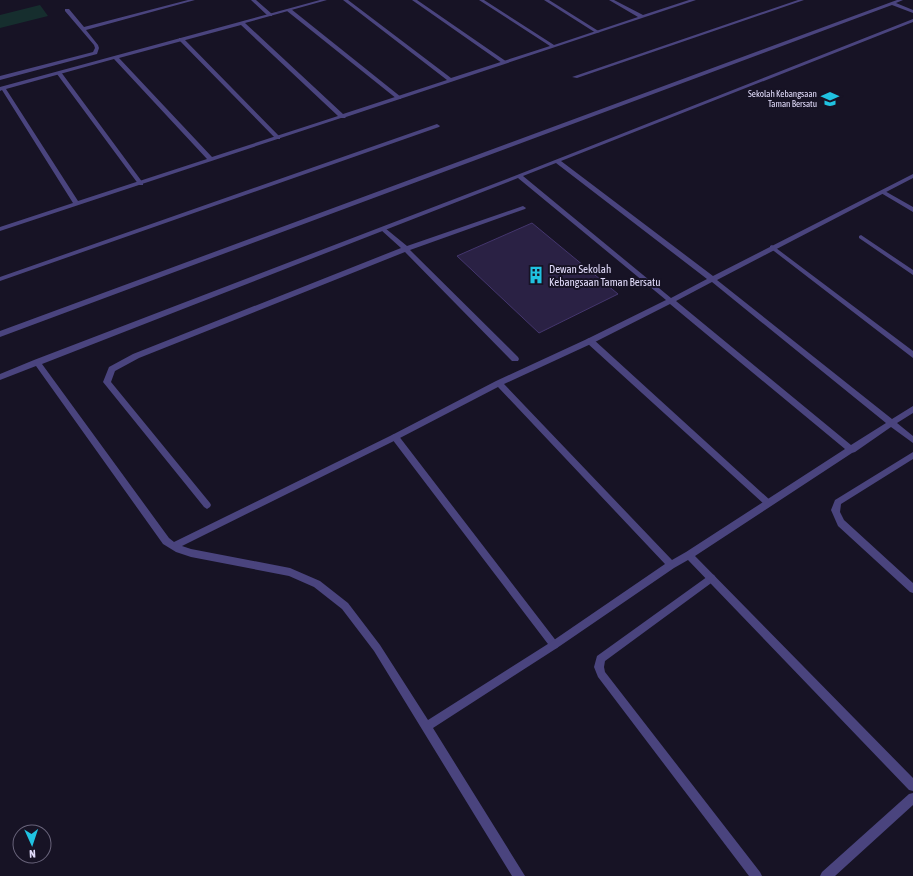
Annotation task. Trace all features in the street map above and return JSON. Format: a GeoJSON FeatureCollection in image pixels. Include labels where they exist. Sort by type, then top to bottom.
{"type":"FeatureCollection","features":[{"type":"Feature","properties":{"kind":"street"},"geometry":{"type":"LineString","coordinates":[[83,30],[193,0]]}},
{"type":"Feature","properties":{"kind":"street"},"geometry":{"type":"LineString","coordinates":[[253,0],[270,15]]}},
{"type":"Feature","properties":{"kind":"street"},"geometry":{"type":"LineString","coordinates":[[76,203],[1,89],[325,0]]}},
{"type":"Feature","properties":{"kind":"street"},"geometry":{"type":"LineString","coordinates":[[345,0],[450,80]]}},
{"type":"Feature","properties":{"kind":"street"},"geometry":{"type":"LineString","coordinates":[[414,0],[504,62]]}},
{"type":"Feature","properties":{"kind":"street"},"geometry":{"type":"LineString","coordinates":[[481,0],[552,46]]}},
{"type":"Feature","properties":{"kind":"street"},"geometry":{"type":"LineString","coordinates":[[546,0],[598,32]]}},
{"type":"Feature","properties":{"kind":"street"},"geometry":{"type":"LineString","coordinates":[[612,0],[642,17]]}},
{"type":"Feature","properties":{"kind":"street"},"geometry":{"type":"LineString","coordinates":[[0,229],[76,203],[141,184],[552,46],[598,32],[684,1],[694,0]]}},
{"type":"Feature","properties":{"kind":"street"},"geometry":{"type":"LineString","coordinates":[[575,77],[802,0]]}},
{"type":"Feature","properties":{"kind":"street"},"geometry":{"type":"LineString","coordinates":[[886,0],[913,12]]}},
{"type":"Feature","properties":{"kind":"street"},"geometry":{"type":"LineString","coordinates":[[0,334],[901,0]]}},
{"type":"Feature","properties":{"kind":"street"},"geometry":{"type":"LineString","coordinates":[[0,78],[95,53],[97,48],[96,45],[67,10]]}},
{"type":"Feature","properties":{"kind":"street"},"geometry":{"type":"LineString","coordinates":[[289,10],[399,98]]}},
{"type":"Feature","properties":{"kind":"street"},"geometry":{"type":"LineString","coordinates":[[0,376],[519,176],[913,20]]}},
{"type":"Feature","properties":{"kind":"street"},"geometry":{"type":"LineString","coordinates":[[242,23],[343,117]]}},
{"type":"Feature","properties":{"kind":"street"},"geometry":{"type":"LineString","coordinates":[[181,39],[278,138]]}},
{"type":"Feature","properties":{"kind":"street"},"geometry":{"type":"LineString","coordinates":[[115,58],[211,160]]}},
{"type":"Feature","properties":{"kind":"street"},"geometry":{"type":"LineString","coordinates":[[59,73],[141,184]]}},
{"type":"Feature","properties":{"kind":"street"},"geometry":{"type":"LineString","coordinates":[[0,279],[437,126]]}},
{"type":"Feature","properties":{"kind":"street"},"geometry":{"type":"LineString","coordinates":[[557,161],[712,279],[913,440]]}},
{"type":"Feature","properties":{"kind":"street"},"geometry":{"type":"LineString","coordinates":[[519,176],[672,300],[852,450]]}},
{"type":"Feature","properties":{"kind":"street"},"geometry":{"type":"LineString","coordinates":[[174,546],[395,437],[499,383],[590,341],[672,300],[772,247],[913,176]]}},
{"type":"Feature","properties":{"kind":"street"},"geometry":{"type":"LineString","coordinates":[[882,192],[913,210]]}},
{"type":"Feature","properties":{"kind":"street"},"geometry":{"type":"LineString","coordinates":[[207,505],[107,382],[112,368],[136,356],[406,249],[523,208]]}},
{"type":"Feature","properties":{"kind":"street"},"geometry":{"type":"LineString","coordinates":[[383,229],[406,249],[515,359]]}},
{"type":"Feature","properties":{"kind":"street"},"geometry":{"type":"LineString","coordinates":[[861,237],[913,273]]}},
{"type":"Feature","properties":{"kind":"street"},"geometry":{"type":"LineString","coordinates":[[772,247],[913,355]]}},
{"type":"Feature","properties":{"kind":"street"},"geometry":{"type":"LineString","coordinates":[[590,341],[768,503]]}},
{"type":"Feature","properties":{"kind":"street"},"geometry":{"type":"LineString","coordinates":[[37,362],[161,535],[174,546],[192,552],[290,572],[317,584],[345,606],[368,635],[519,876]]}},
{"type":"Feature","properties":{"kind":"street"},"geometry":{"type":"LineString","coordinates":[[499,383],[671,565]]}},
{"type":"Feature","properties":{"kind":"street"},"geometry":{"type":"LineString","coordinates":[[426,728],[554,645],[671,565],[689,556],[913,409]]}},
{"type":"Feature","properties":{"kind":"street"},"geometry":{"type":"LineString","coordinates":[[395,437],[554,645]]}},
{"type":"Feature","properties":{"kind":"street"},"geometry":{"type":"LineString","coordinates":[[913,455],[838,502],[835,509],[836,516],[841,523],[913,589]]}},
{"type":"Feature","properties":{"kind":"street"},"geometry":{"type":"LineString","coordinates":[[689,556],[913,786]]}},
{"type":"Feature","properties":{"kind":"street"},"geometry":{"type":"LineString","coordinates":[[711,578],[600,659],[599,667],[601,674],[756,876]]}},
{"type":"Feature","properties":{"kind":"street"},"geometry":{"type":"LineString","coordinates":[[826,876],[913,798]]}},
{"type":"Feature","properties":{"kind":"green space"},"geometry":{"type":"Polygon","coordinates":[[[40,5],[48,16],[0,28],[0,15],[40,5]]]}},
{"type":"Feature","properties":{"kind":"building","name":"Dewan Sekolah Kebangsaan Taman Bersatu"},"geometry":{"type":"Polygon","coordinates":[[[532,223],[618,294],[539,333],[457,256],[532,223]]]}},
{"type":"Feature","properties":{"kind":"place","name":"Sekolah Kebangsaan Taman Bersatu"},"geometry":{"type":"Point","coordinates":[830,99]}},
{"type":"Feature","properties":{"kind":"place","name":"Dewan Sekolah Kebangsaan Taman Bersatu"},"geometry":{"type":"Point","coordinates":[536,275]}}]}
